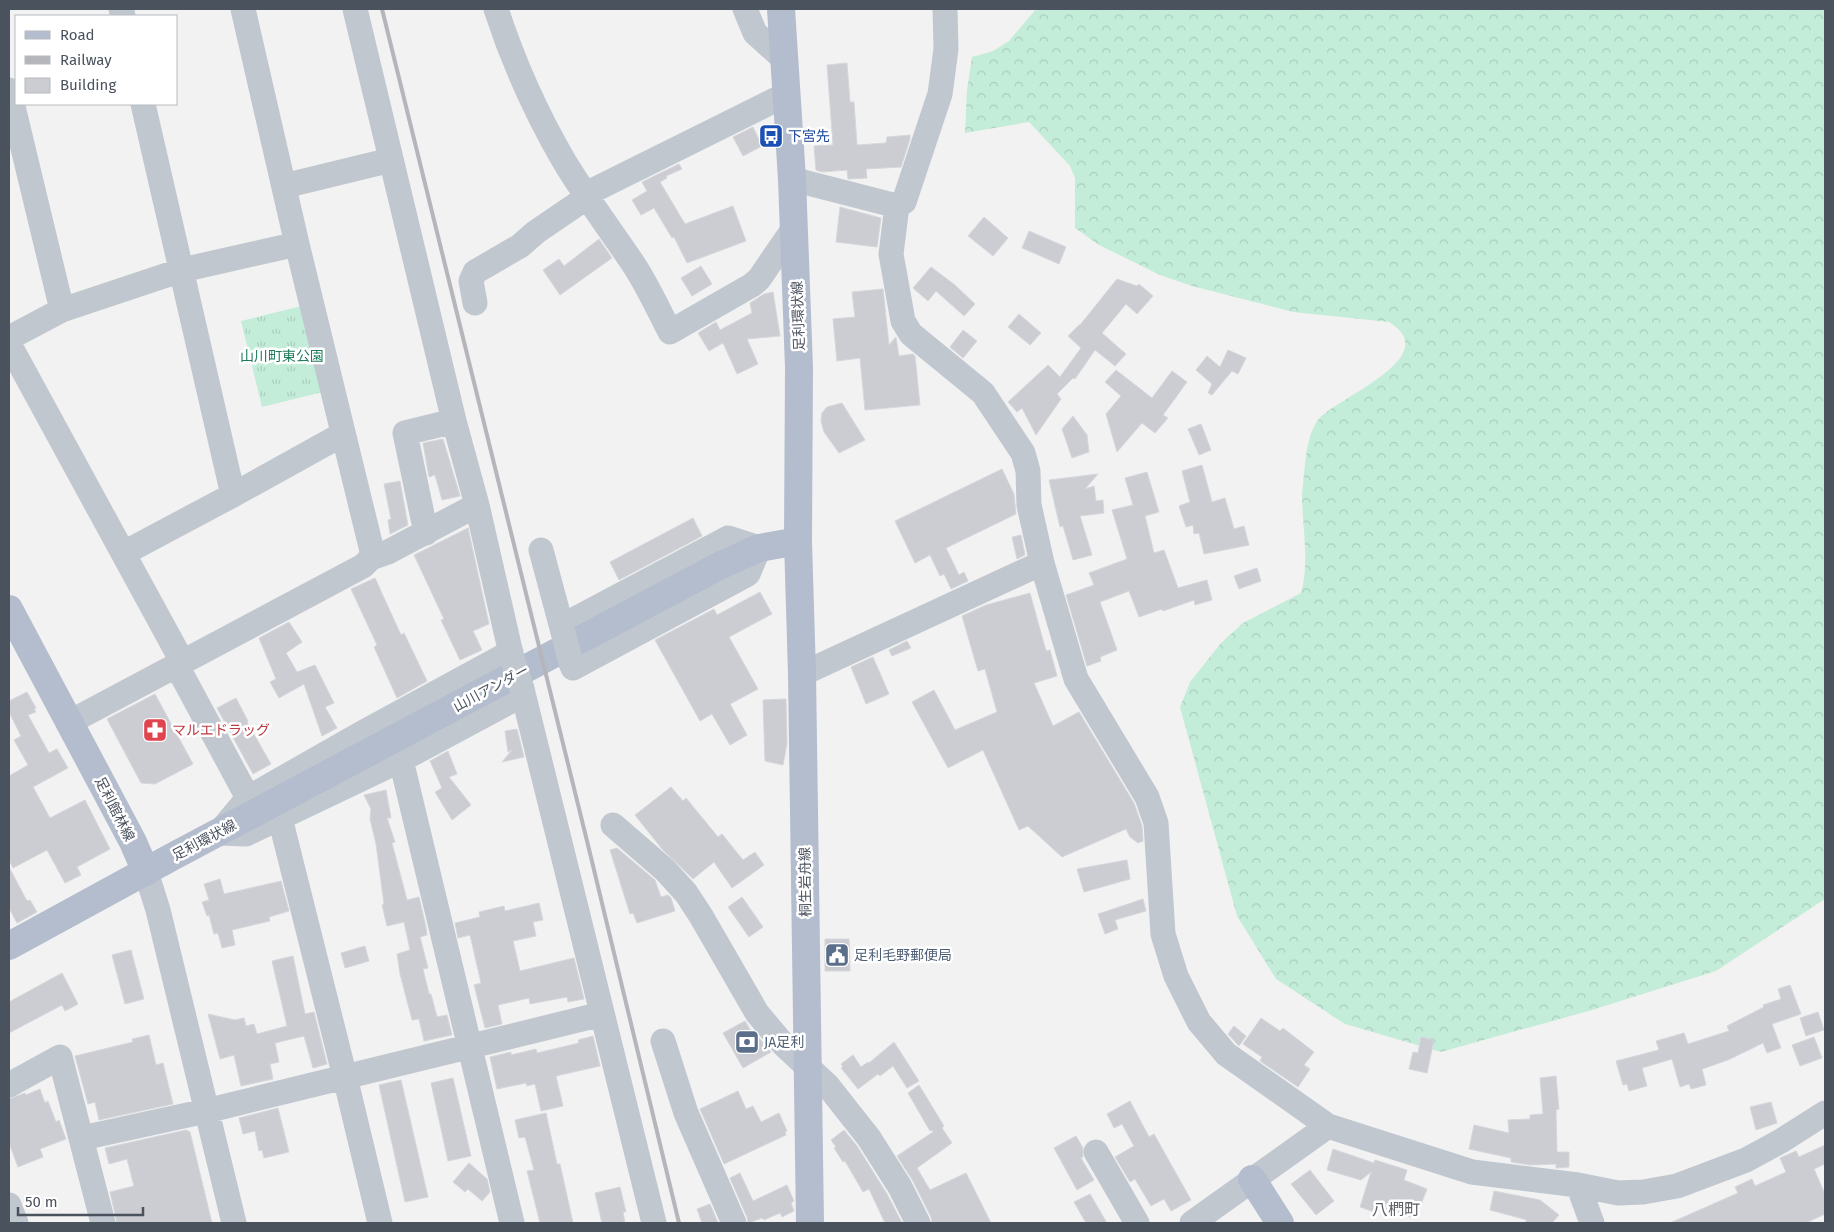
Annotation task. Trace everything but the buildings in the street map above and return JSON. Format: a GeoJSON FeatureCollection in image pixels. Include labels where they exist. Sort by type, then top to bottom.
{"type":"FeatureCollection","features":[{"type":"Feature","properties":{"kind":"main road","name":"足利環状線"},"geometry":{"type":"LineString","coordinates":[[781,9],[788,94],[800,368],[798,541]]}},
{"type":"Feature","properties":{"kind":"main road"},"geometry":{"type":"LineString","coordinates":[[759,548],[798,541]]}},
{"type":"Feature","properties":{"kind":"main road","name":"桐生岩舟線"},"geometry":{"type":"LineString","coordinates":[[798,541],[802,674],[810,1223]]}},
{"type":"Feature","properties":{"kind":"main road","name":"山川アンダー"},"geometry":{"type":"LineString","coordinates":[[264,808],[719,566],[759,548]]}},
{"type":"Feature","properties":{"kind":"main road","name":"足利館林線"},"geometry":{"type":"LineString","coordinates":[[9,609],[70,722],[146,872]]}},
{"type":"Feature","properties":{"kind":"main road","name":"足利環状線"},"geometry":{"type":"LineString","coordinates":[[146,872],[264,808]]}},
{"type":"Feature","properties":{"kind":"main road"},"geometry":{"type":"LineString","coordinates":[[9,946],[146,872]]}},
{"type":"Feature","properties":{"kind":"main road"},"geometry":{"type":"LineString","coordinates":[[1252,1179],[1280,1223]]}},
{"type":"Feature","properties":{"kind":"street"},"geometry":{"type":"LineString","coordinates":[[243,9],[297,244],[372,551],[371,558]]}},
{"type":"Feature","properties":{"kind":"street"},"geometry":{"type":"LineString","coordinates":[[355,9],[454,421],[477,505],[512,655],[654,1223]]}},
{"type":"Feature","properties":{"kind":"street"},"geometry":{"type":"LineString","coordinates":[[496,9],[507,42],[538,111],[564,162],[633,264],[670,332],[752,285],[759,279],[794,228]]}},
{"type":"Feature","properties":{"kind":"street"},"geometry":{"type":"LineString","coordinates":[[744,9],[755,33],[785,60]]}},
{"type":"Feature","properties":{"kind":"street"},"geometry":{"type":"LineString","coordinates":[[792,179],[898,206],[904,202],[940,94],[946,50],[945,9]]}},
{"type":"Feature","properties":{"kind":"street"},"geometry":{"type":"LineString","coordinates":[[9,90],[62,310]]}},
{"type":"Feature","properties":{"kind":"street"},"geometry":{"type":"LineString","coordinates":[[475,304],[471,281],[475,272],[520,246],[592,191],[788,94]]}},
{"type":"Feature","properties":{"kind":"street"},"geometry":{"type":"LineString","coordinates":[[143,105],[233,495]]}},
{"type":"Feature","properties":{"kind":"street"},"geometry":{"type":"LineString","coordinates":[[284,186],[391,160]]}},
{"type":"Feature","properties":{"kind":"street"},"geometry":{"type":"LineString","coordinates":[[898,206],[891,254],[903,321],[911,334],[983,393],[1023,453],[1028,470],[1029,505],[1042,563],[1076,679],[1147,797],[1156,823],[1163,934],[1176,976],[1198,1022],[1226,1054],[1328,1126],[1472,1172],[1578,1185],[1618,1193],[1643,1192],[1677,1186],[1746,1160],[1781,1141],[1825,1113]]}},
{"type":"Feature","properties":{"kind":"street"},"geometry":{"type":"LineString","coordinates":[[9,338],[62,310],[182,270],[297,244]]}},
{"type":"Feature","properties":{"kind":"street"},"geometry":{"type":"LineString","coordinates":[[9,344],[124,553],[180,665],[264,808],[345,1077],[380,1223]]}},
{"type":"Feature","properties":{"kind":"street"},"geometry":{"type":"LineString","coordinates":[[426,533],[405,433],[454,421]]}},
{"type":"Feature","properties":{"kind":"street"},"geometry":{"type":"LineString","coordinates":[[124,553],[343,434]]}},
{"type":"Feature","properties":{"kind":"street"},"geometry":{"type":"LineString","coordinates":[[70,722],[363,566],[371,558],[388,552],[426,533],[477,505]]}},
{"type":"Feature","properties":{"kind":"street"},"geometry":{"type":"LineString","coordinates":[[541,550],[573,668],[748,574],[759,548],[728,538],[563,629]]}},
{"type":"Feature","properties":{"kind":"street"},"geometry":{"type":"LineString","coordinates":[[802,674],[1042,563]]}},
{"type":"Feature","properties":{"kind":"street"},"geometry":{"type":"LineString","coordinates":[[264,808],[362,733],[512,655]]}},
{"type":"Feature","properties":{"kind":"street"},"geometry":{"type":"LineString","coordinates":[[264,808],[401,760],[522,692]]}},
{"type":"Feature","properties":{"kind":"street"},"geometry":{"type":"LineString","coordinates":[[401,760],[512,1223]]}},
{"type":"Feature","properties":{"kind":"street"},"geometry":{"type":"LineString","coordinates":[[613,825],[665,870],[686,892],[757,1013],[783,1044],[828,1086],[869,1138],[900,1187],[918,1223]]}},
{"type":"Feature","properties":{"kind":"street"},"geometry":{"type":"LineString","coordinates":[[146,872],[158,910],[234,1223]]}},
{"type":"Feature","properties":{"kind":"street"},"geometry":{"type":"LineString","coordinates":[[82,1138],[206,1111],[602,1014]]}},
{"type":"Feature","properties":{"kind":"street"},"geometry":{"type":"LineString","coordinates":[[663,1041],[686,1113],[734,1223]]}},
{"type":"Feature","properties":{"kind":"street"},"geometry":{"type":"LineString","coordinates":[[9,1085],[60,1057],[103,1223]]}},
{"type":"Feature","properties":{"kind":"street"},"geometry":{"type":"LineString","coordinates":[[1192,1223],[1328,1126]]}},
{"type":"Feature","properties":{"kind":"street"},"geometry":{"type":"LineString","coordinates":[[1096,1152],[1137,1223]]}},
{"type":"Feature","properties":{"kind":"street"},"geometry":{"type":"LineString","coordinates":[[1578,1185],[1592,1223]]}},
{"type":"Feature","properties":{"kind":"street"},"geometry":{"type":"LineString","coordinates":[[9,1205],[16,1223]]}},
{"type":"Feature","properties":{"kind":"green space"},"geometry":{"type":"Polygon","coordinates":[[[1036,9],[1825,9],[1825,899],[1716,971],[1592,1010],[1441,1052],[1345,1024],[1276,979],[1237,916],[1180,707],[1190,682],[1221,643],[1243,623],[1301,593],[1305,569],[1302,494],[1307,452],[1312,430],[1318,420],[1329,411],[1382,376],[1397,362],[1405,349],[1403,335],[1389,322],[1293,312],[1192,286],[1160,275],[1099,245],[1075,228],[1075,178],[1070,166],[1029,122],[965,133],[967,90],[972,57],[993,51],[1009,41],[1036,9]]]}},
{"type":"Feature","properties":{"kind":"green space","name":"山川町東公園"},"geometry":{"type":"Polygon","coordinates":[[[301,306],[323,392],[262,407],[241,321],[301,306]]]}},
{"type":"Feature","properties":{"kind":"railway"},"geometry":{"type":"LineString","coordinates":[[382,9],[679,1223]]}},
{"type":"Feature","properties":{"kind":"place","name":"下宮先"},"geometry":{"type":"Point","coordinates":[771,136]}},
{"type":"Feature","properties":{"kind":"place","name":"マルエドラッグ"},"geometry":{"type":"Point","coordinates":[155,730]}},
{"type":"Feature","properties":{"kind":"place","name":"足利毛野郵便局"},"geometry":{"type":"Point","coordinates":[837,955]}},
{"type":"Feature","properties":{"kind":"place","name":"JA足利"},"geometry":{"type":"Point","coordinates":[747,1042]}},
{"type":"Feature","properties":{"kind":"district","name":"八椚町"},"geometry":{"type":"Point","coordinates":[1396,1209]}}]}
